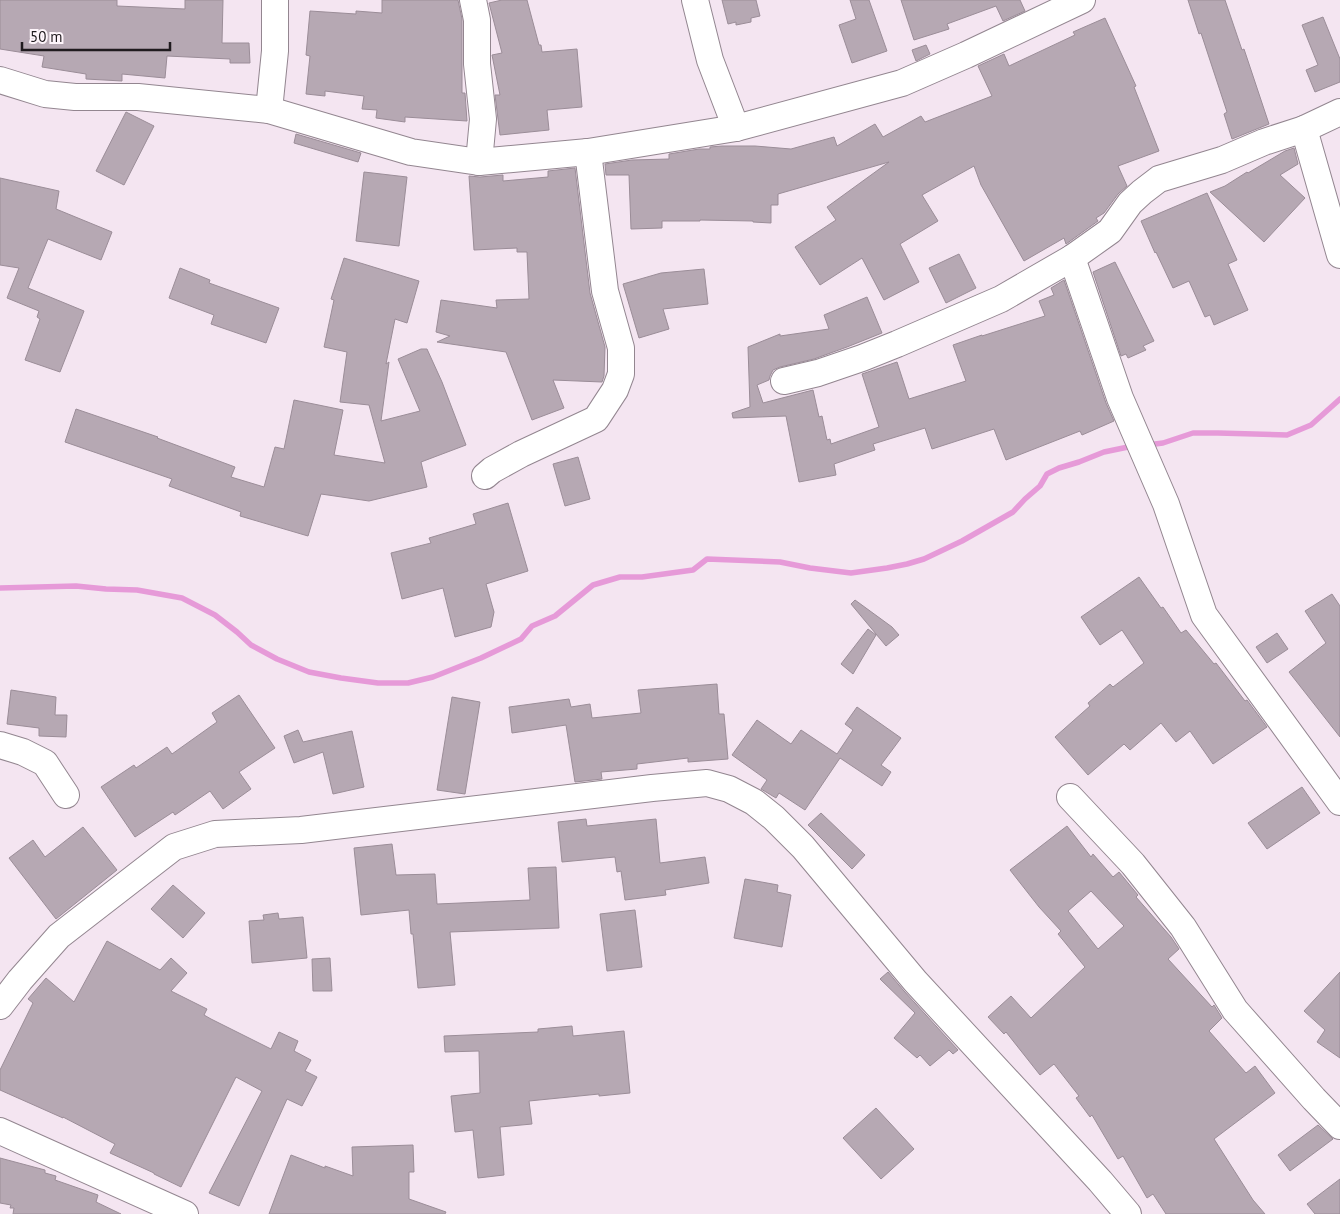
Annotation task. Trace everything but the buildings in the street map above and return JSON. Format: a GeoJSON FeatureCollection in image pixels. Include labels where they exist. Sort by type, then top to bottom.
{"type":"FeatureCollection","features":[{"type":"Feature","properties":{"kind":"street"},"geometry":{"type":"LineString","coordinates":[[269,110],[275,51],[274,0]]}},
{"type":"Feature","properties":{"kind":"street"},"geometry":{"type":"LineString","coordinates":[[473,0],[477,20],[477,64],[483,118],[479,162]]}},
{"type":"Feature","properties":{"kind":"street"},"geometry":{"type":"LineString","coordinates":[[695,0],[710,60],[736,128]]}},
{"type":"Feature","properties":{"kind":"street"},"geometry":{"type":"LineString","coordinates":[[0,80],[45,94],[75,97],[138,97],[269,110],[410,152],[479,162],[588,152],[736,128],[902,83],[1082,0]]}},
{"type":"Feature","properties":{"kind":"street"},"geometry":{"type":"LineString","coordinates":[[784,381],[818,373],[897,344],[1001,299],[1072,258],[1110,231],[1130,203],[1159,179],[1222,160],[1264,142],[1304,129],[1340,112]]}},
{"type":"Feature","properties":{"kind":"street"},"geometry":{"type":"LineString","coordinates":[[1304,129],[1340,255]]}},
{"type":"Feature","properties":{"kind":"street"},"geometry":{"type":"LineString","coordinates":[[485,476],[521,454],[596,419],[615,390],[621,374],[621,348],[605,291],[588,152]]}},
{"type":"Feature","properties":{"kind":"street"},"geometry":{"type":"LineString","coordinates":[[1072,258],[1120,398],[1166,504],[1204,615],[1340,802]]}},
{"type":"Feature","properties":{"kind":"street"},"geometry":{"type":"LineString","coordinates":[[0,745],[23,752],[45,763],[66,794]]}},
{"type":"Feature","properties":{"kind":"street"},"geometry":{"type":"LineString","coordinates":[[0,1006],[59,936],[174,846],[215,834],[301,830],[707,783],[729,789],[754,802],[774,818],[803,847],[915,981],[1100,1181],[1128,1214]]}},
{"type":"Feature","properties":{"kind":"street"},"geometry":{"type":"LineString","coordinates":[[1070,797],[1134,864],[1178,920],[1235,1010],[1340,1126]]}},
{"type":"Feature","properties":{"kind":"street"},"geometry":{"type":"LineString","coordinates":[[0,1131],[185,1214]]}},
{"type":"Feature","properties":{"kind":"waterway"},"geometry":{"type":"LineString","coordinates":[[1147,445],[1163,443],[1193,433],[1287,435],[1311,425],[1340,399]]}},
{"type":"Feature","properties":{"kind":"waterway"},"geometry":{"type":"LineString","coordinates":[[0,588],[76,586],[137,590],[182,598],[215,615],[251,645],[277,659],[309,672],[378,683],[408,683],[433,677],[481,658],[521,639],[532,626],[555,616],[593,585],[620,577],[642,577],[693,570],[707,559],[780,562],[851,573],[887,568],[924,559],[962,541],[1013,512],[1040,486],[1047,474],[1104,452],[1133,446]]}}]}
